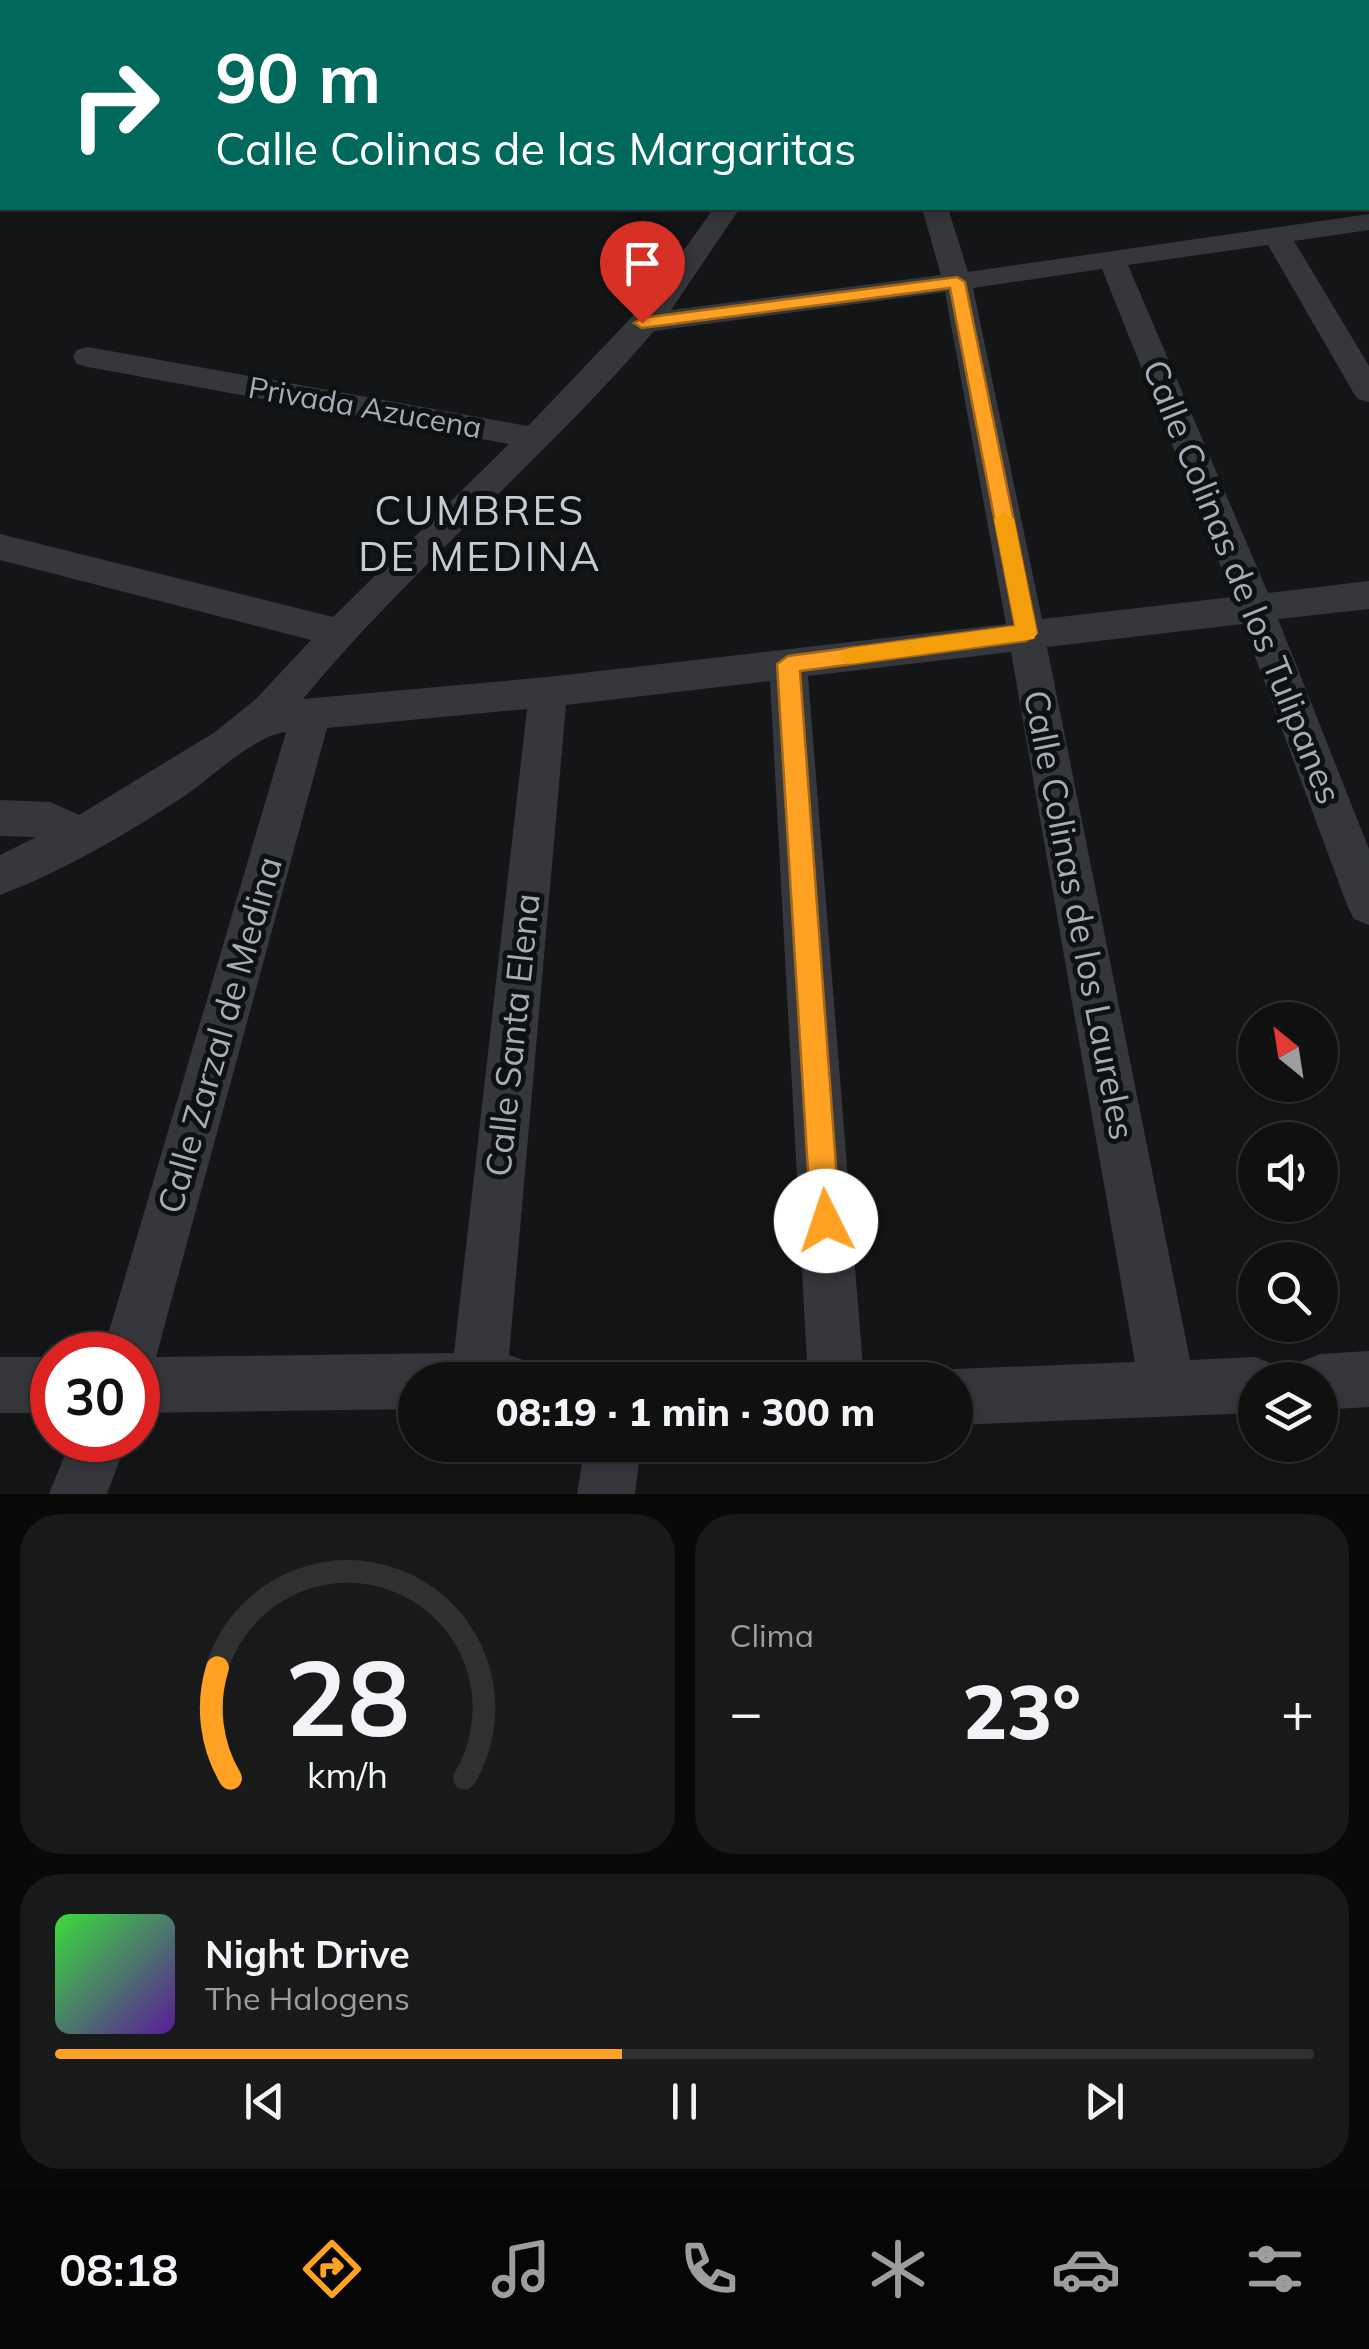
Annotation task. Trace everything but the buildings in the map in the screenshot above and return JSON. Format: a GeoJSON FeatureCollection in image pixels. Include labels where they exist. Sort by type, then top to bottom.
{"type":"FeatureCollection","features":[{"type":"Feature","properties":{"kind":"street"},"geometry":{"type":"LineString","coordinates":[[0,876],[81,837],[160,790],[260,719],[642,323],[699,257],[725,210]]}},
{"type":"Feature","properties":{"kind":"street","name":"Calle Colinas de los Laureles"},"geometry":{"type":"LineString","coordinates":[[937,210],[957,282],[1026,633],[1168,1390]]}},
{"type":"Feature","properties":{"kind":"street"},"geometry":{"type":"LineString","coordinates":[[642,323],[1369,222]]}},
{"type":"Feature","properties":{"kind":"street"},"geometry":{"type":"LineString","coordinates":[[1278,236],[1369,392]]}},
{"type":"Feature","properties":{"kind":"street","name":"Calle Colinas de los Tulipanes"},"geometry":{"type":"LineString","coordinates":[[1112,260],[1256,609],[1369,905]]}},
{"type":"Feature","properties":{"kind":"street","name":"Privada Azucena"},"geometry":{"type":"LineString","coordinates":[[88,357],[534,438]]}},
{"type":"Feature","properties":{"kind":"street"},"geometry":{"type":"LineString","coordinates":[[0,547],[341,633]]}},
{"type":"Feature","properties":{"kind":"street"},"geometry":{"type":"LineString","coordinates":[[260,719],[548,692],[1369,595]]}},
{"type":"Feature","properties":{"kind":"street"},"geometry":{"type":"LineString","coordinates":[[788,664],[835,1362]]}},
{"type":"Feature","properties":{"kind":"street","name":"Calle Santa Elena"},"geometry":{"type":"LineString","coordinates":[[492,1362],[548,692]]}},
{"type":"Feature","properties":{"kind":"street","name":"Calle Zarzal de Medina"},"geometry":{"type":"LineString","coordinates":[[135,1332],[311,715]]}},
{"type":"Feature","properties":{"kind":"street"},"geometry":{"type":"LineString","coordinates":[[0,818],[50,820],[81,837]]}},
{"type":"Feature","properties":{"kind":"street"},"geometry":{"type":"LineString","coordinates":[[1338,1381],[1369,1380]]}},
{"type":"Feature","properties":{"kind":"street"},"geometry":{"type":"LineString","coordinates":[[160,1386],[398,1381]]}},
{"type":"Feature","properties":{"kind":"street"},"geometry":{"type":"LineString","coordinates":[[0,1385],[30,1385]]}},
{"type":"Feature","properties":{"kind":"street"},"geometry":{"type":"LineString","coordinates":[[973,1396],[1238,1386]]}},
{"type":"Feature","properties":{"kind":"street"},"geometry":{"type":"LineString","coordinates":[[78,1494],[90,1462]]}},
{"type":"Feature","properties":{"kind":"street"},"geometry":{"type":"LineString","coordinates":[[606,1494],[610,1462]]}},
{"type":"Feature","properties":{"kind":"slow traffic"},"geometry":{"type":"LineString","coordinates":[[850,656],[1026,633],[1004,519]]}},
{"type":"Feature","properties":{"kind":"district","name":"CUMBRES DE MEDINA"},"geometry":{"type":"Point","coordinates":[480,534]}},
{"type":"Feature","properties":{"kind":"route"},"geometry":{"type":"LineString","coordinates":[[642,323],[957,282],[1026,633],[788,664],[826,1221]]}}]}
